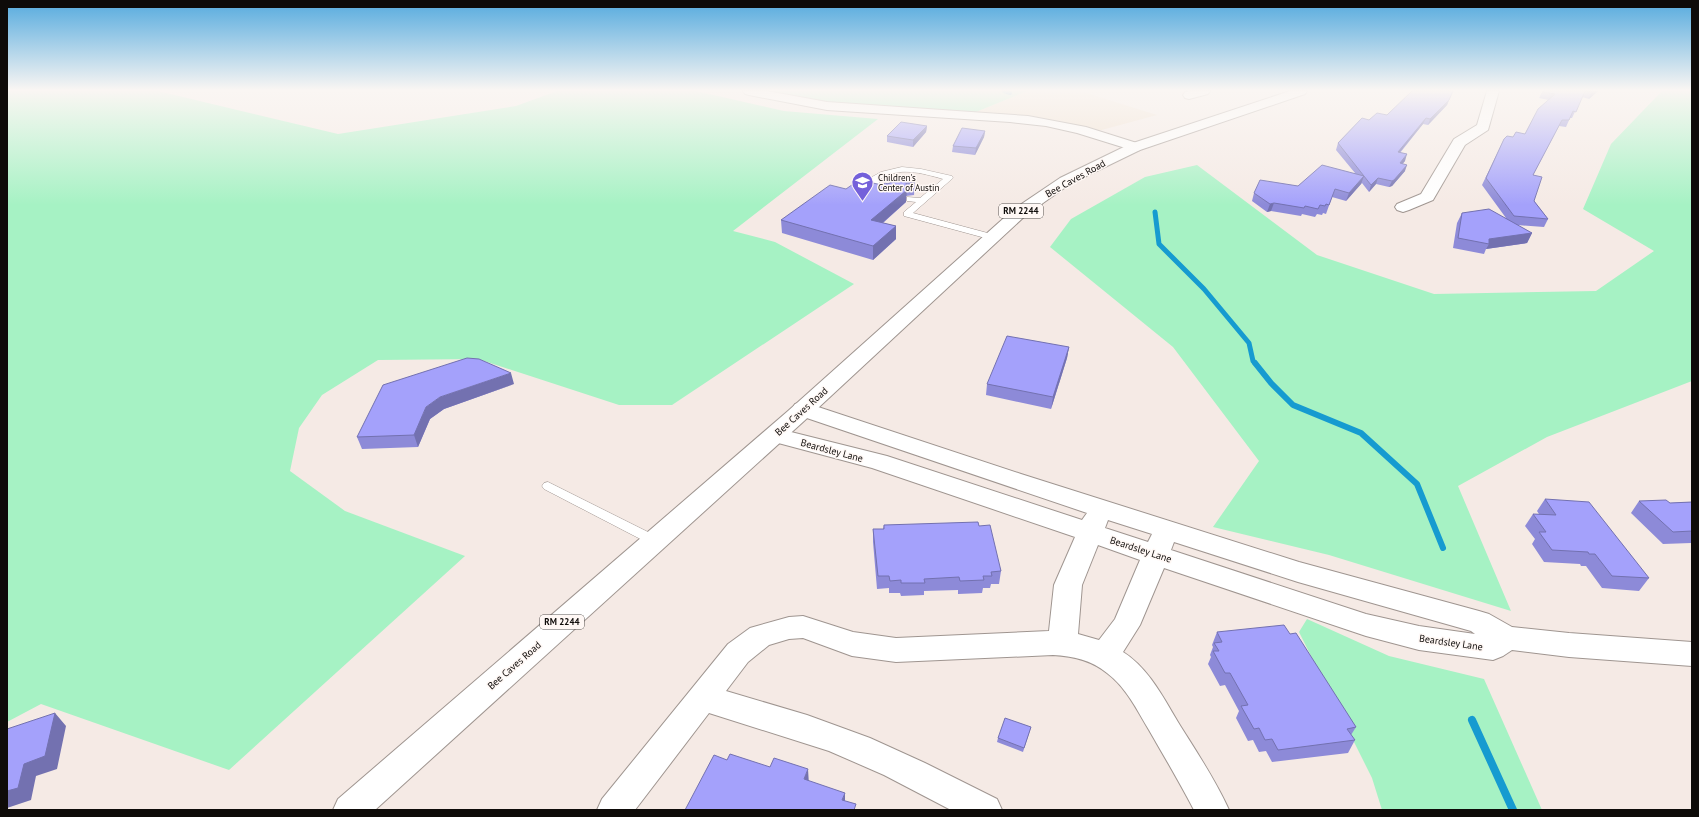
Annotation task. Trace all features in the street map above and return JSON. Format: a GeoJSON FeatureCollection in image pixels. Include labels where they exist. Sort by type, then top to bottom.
{"type":"FeatureCollection","features":[{"type":"Feature","properties":{"kind":"street"},"geometry":{"type":"LineString","coordinates":[[1046,129],[1104,151]]}},
{"type":"Feature","properties":{"kind":"street"},"geometry":{"type":"LineString","coordinates":[[1079,129],[1097,133],[1135,148]]}},
{"type":"Feature","properties":{"kind":"street","name":"Bee Caves Road"},"geometry":{"type":"LineString","coordinates":[[350,810],[775,435],[1020,212],[1065,181],[1104,151],[1135,148],[1190,129]]}},
{"type":"Feature","properties":{"kind":"street"},"geometry":{"type":"LineString","coordinates":[[1403,207],[1427,197],[1459,142],[1479,129]]}},
{"type":"Feature","properties":{"kind":"street","name":"Beardsley Lane"},"geometry":{"type":"LineString","coordinates":[[803,409],[1012,480],[1166,528],[1298,572],[1479,622],[1507,638],[1569,645],[1692,654]]}},
{"type":"Feature","properties":{"kind":"street","name":"Beardsley Lane"},"geometry":{"type":"LineString","coordinates":[[775,435],[879,462],[1359,622],[1419,638],[1493,648],[1507,638]]}},
{"type":"Feature","properties":{"kind":"street"},"geometry":{"type":"LineString","coordinates":[[1063,643],[1068,585],[1101,508]]}},
{"type":"Feature","properties":{"kind":"street"},"geometry":{"type":"LineString","coordinates":[[1104,656],[1126,625],[1166,528]]}},
{"type":"Feature","properties":{"kind":"street"},"geometry":{"type":"LineString","coordinates":[[614,810],[704,698],[738,653],[760,636],[789,628],[803,628],[815,630],[852,644],[896,650],[1063,643],[1085,647],[1119,665],[1143,693],[1188,766],[1212,810]]}},
{"type":"Feature","properties":{"kind":"street"},"geometry":{"type":"LineString","coordinates":[[704,698],[795,725],[840,741],[885,760],[985,810]]}},
{"type":"Feature","properties":{"kind":"lane"},"geometry":{"type":"LineString","coordinates":[[888,193],[875,184],[875,179],[884,172],[892,170],[910,170],[949,178],[908,214],[992,237]]}},
{"type":"Feature","properties":{"kind":"lane"},"geometry":{"type":"LineString","coordinates":[[910,199],[922,201]]}},
{"type":"Feature","properties":{"kind":"lane"},"geometry":{"type":"LineString","coordinates":[[548,486],[655,541]]}},
{"type":"Feature","properties":{"kind":"shaded area"},"geometry":{"type":"Polygon","coordinates":[[[1084,129],[1105,129],[1098,131],[1084,129]]]}},
{"type":"Feature","properties":{"kind":"green space"},"geometry":{"type":"Polygon","coordinates":[[[7,129],[318,129],[338,134],[369,129],[865,129],[733,231],[775,242],[854,284],[672,405],[619,405],[478,359],[378,360],[322,395],[299,428],[290,471],[345,511],[465,556],[229,770],[41,704],[7,722],[7,129]]]}},
{"type":"Feature","properties":{"kind":"green space"},"geometry":{"type":"Polygon","coordinates":[[[1625,129],[1692,129],[1692,381],[1547,437],[1458,486],[1511,611],[1329,555],[1213,527],[1259,461],[1173,347],[1050,247],[1071,219],[1145,177],[1197,165],[1317,255],[1434,294],[1596,291],[1654,251],[1583,209],[1611,144],[1625,129]]]}},
{"type":"Feature","properties":{"kind":"green space"},"geometry":{"type":"Polygon","coordinates":[[[1307,619],[1389,656],[1484,679],[1542,810],[1382,810],[1372,778],[1299,632],[1307,619]]]}},
{"type":"Feature","properties":{"kind":"building"},"geometry":{"type":"Polygon","coordinates":[[[894,129],[924,129],[913,140],[887,136],[894,129]]]}},
{"type":"Feature","properties":{"kind":"building"},"geometry":{"type":"Polygon","coordinates":[[[961,129],[985,131],[976,148],[953,146],[961,129]]]}},
{"type":"Feature","properties":{"kind":"building"},"geometry":{"type":"Polygon","coordinates":[[[1351,129],[1417,129],[1398,152],[1407,154],[1400,163],[1407,165],[1394,180],[1392,181],[1378,178],[1371,185],[1338,143],[1351,129]]]}},
{"type":"Feature","properties":{"kind":"building"},"geometry":{"type":"Polygon","coordinates":[[[1528,129],[1557,129],[1533,175],[1542,177],[1534,201],[1548,219],[1514,216],[1486,178],[1504,139],[1507,136],[1513,137],[1516,132],[1525,134],[1528,129]]]}},
{"type":"Feature","properties":{"kind":"building"},"geometry":{"type":"Polygon","coordinates":[[[1322,165],[1364,176],[1349,193],[1335,189],[1329,205],[1320,205],[1318,209],[1305,206],[1304,208],[1274,203],[1270,204],[1254,193],[1260,180],[1298,186],[1322,165]]]}},
{"type":"Feature","properties":{"kind":"building"},"geometry":{"type":"Polygon","coordinates":[[[891,178],[915,183],[906,183],[907,190],[871,220],[896,226],[873,246],[781,220],[830,185],[846,189],[859,180],[882,185],[892,182],[891,178]]]}},
{"type":"Feature","properties":{"kind":"building"},"geometry":{"type":"Polygon","coordinates":[[[1489,209],[1532,233],[1489,239],[1489,244],[1458,238],[1462,213],[1489,209]]]}},
{"type":"Feature","properties":{"kind":"building"},"geometry":{"type":"Polygon","coordinates":[[[1007,336],[1069,347],[1053,397],[987,384],[1007,336]]]}},
{"type":"Feature","properties":{"kind":"building"},"geometry":{"type":"Polygon","coordinates":[[[467,358],[479,359],[511,373],[440,397],[426,407],[414,435],[357,437],[383,385],[467,358]]]}},
{"type":"Feature","properties":{"kind":"building"},"geometry":{"type":"Polygon","coordinates":[[[1545,499],[1589,502],[1649,578],[1612,576],[1595,554],[1589,554],[1588,552],[1552,550],[1539,532],[1546,532],[1533,514],[1556,515],[1545,499]]]}},
{"type":"Feature","properties":{"kind":"building"},"geometry":{"type":"Polygon","coordinates":[[[1666,500],[1670,503],[1692,502],[1692,531],[1673,532],[1639,501],[1666,500]]]}},
{"type":"Feature","properties":{"kind":"building"},"geometry":{"type":"Polygon","coordinates":[[[978,522],[979,526],[990,525],[1001,571],[991,572],[992,576],[983,576],[984,580],[960,581],[959,577],[924,579],[925,583],[901,583],[901,580],[890,581],[889,576],[878,576],[873,529],[884,529],[884,525],[978,522]]]}},
{"type":"Feature","properties":{"kind":"building"},"geometry":{"type":"Polygon","coordinates":[[[1284,625],[1290,634],[1296,633],[1356,727],[1347,729],[1355,740],[1278,750],[1272,739],[1265,740],[1259,728],[1254,729],[1241,706],[1248,705],[1230,673],[1225,673],[1213,651],[1219,651],[1214,643],[1222,642],[1217,632],[1284,625]]]}},
{"type":"Feature","properties":{"kind":"building"},"geometry":{"type":"Polygon","coordinates":[[[55,713],[45,756],[24,764],[18,788],[7,791],[7,729],[55,713]]]}},
{"type":"Feature","properties":{"kind":"building"},"geometry":{"type":"Polygon","coordinates":[[[1005,718],[1031,727],[1024,748],[998,738],[1005,718]]]}},
{"type":"Feature","properties":{"kind":"building"},"geometry":{"type":"Polygon","coordinates":[[[730,754],[770,767],[774,758],[808,769],[804,779],[845,793],[842,800],[856,804],[854,810],[685,810],[714,755],[727,760],[730,754]]]}},
{"type":"Feature","properties":{"kind":"waterway"},"geometry":{"type":"LineString","coordinates":[[1155,212],[1159,244],[1204,289],[1249,343],[1253,361],[1255,363]]}},
{"type":"Feature","properties":{"kind":"waterway"},"geometry":{"type":"LineString","coordinates":[[1255,363],[1271,383],[1293,405],[1361,433],[1417,484],[1443,548]]}},
{"type":"Feature","properties":{"kind":"waterway"},"geometry":{"type":"LineString","coordinates":[[1472,720],[1513,810]]}},
{"type":"Feature","properties":{"kind":"place","name":"Children's Center of Austin"},"geometry":{"type":"Point","coordinates":[862,202]}}]}
